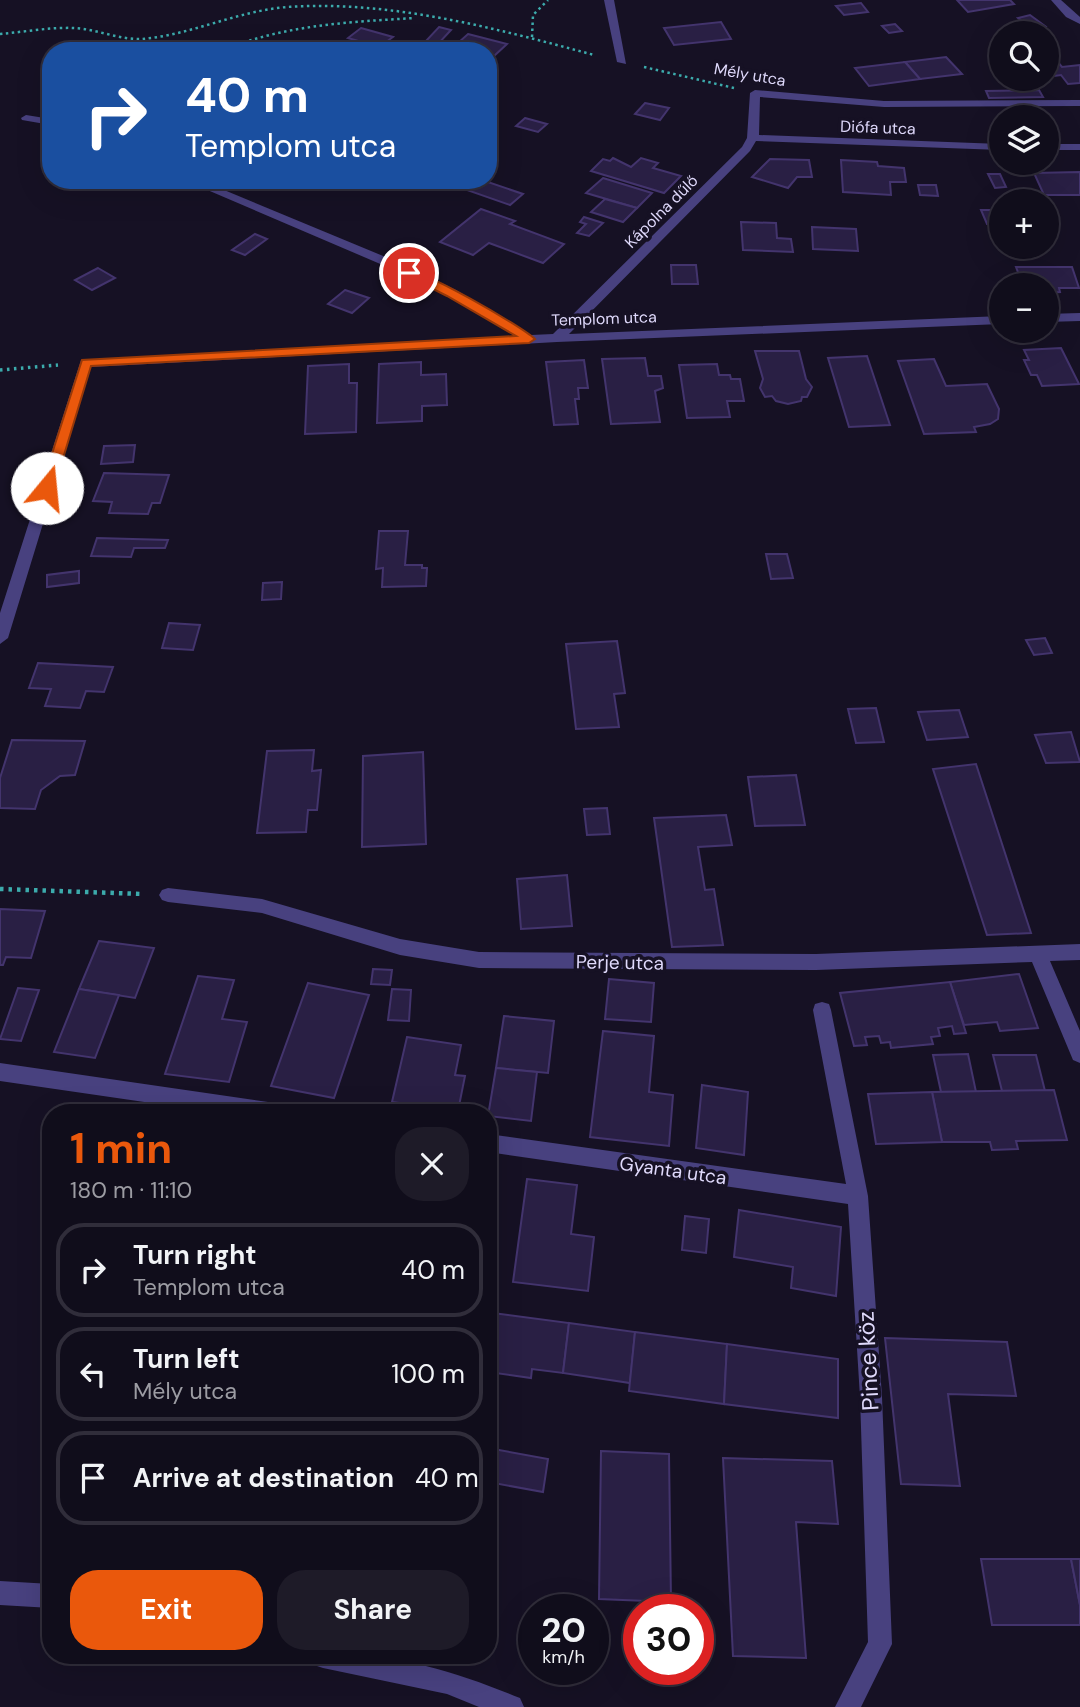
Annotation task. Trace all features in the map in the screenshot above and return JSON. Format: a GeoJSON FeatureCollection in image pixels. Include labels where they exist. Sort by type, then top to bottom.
{"type":"FeatureCollection","features":[{"type":"Feature","properties":{"kind":"street"},"geometry":{"type":"LineString","coordinates":[[609,0],[622,62]]}},
{"type":"Feature","properties":{"kind":"street"},"geometry":{"type":"LineString","coordinates":[[1056,0],[1080,21]]}},
{"type":"Feature","properties":{"kind":"street"},"geometry":{"type":"LineString","coordinates":[[753,138],[755,93]]}},
{"type":"Feature","properties":{"kind":"street","name":"Mély utca"},"geometry":{"type":"LineString","coordinates":[[755,93],[884,104],[1080,103]]}},
{"type":"Feature","properties":{"kind":"street"},"geometry":{"type":"LineString","coordinates":[[26,118],[42,121]]}},
{"type":"Feature","properties":{"kind":"street","name":"Diófa utca"},"geometry":{"type":"LineString","coordinates":[[753,138],[989,146]]}},
{"type":"Feature","properties":{"kind":"street","name":"Kápolna dűlő"},"geometry":{"type":"LineString","coordinates":[[557,338],[746,149],[753,138]]}},
{"type":"Feature","properties":{"kind":"street"},"geometry":{"type":"LineString","coordinates":[[1059,147],[1080,147]]}},
{"type":"Feature","properties":{"kind":"street"},"geometry":{"type":"LineString","coordinates":[[212,189],[396,266],[452,293],[529,339]]}},
{"type":"Feature","properties":{"kind":"street"},"geometry":{"type":"LineString","coordinates":[[1059,318],[1080,317]]}},
{"type":"Feature","properties":{"kind":"street","name":"Templom utca"},"geometry":{"type":"LineString","coordinates":[[86,363],[529,339],[989,320]]}},
{"type":"Feature","properties":{"kind":"street"},"geometry":{"type":"LineString","coordinates":[[0,638],[86,363]]}},
{"type":"Feature","properties":{"kind":"street","name":"Perje utca"},"geometry":{"type":"LineString","coordinates":[[168,895],[262,906],[400,947],[479,960],[789,963],[1080,952]]}},
{"type":"Feature","properties":{"kind":"street"},"geometry":{"type":"LineString","coordinates":[[1038,954],[1076,1027],[1080,1054]]}},
{"type":"Feature","properties":{"kind":"street","name":"Pince köz"},"geometry":{"type":"LineString","coordinates":[[822,1010],[858,1196],[871,1397],[880,1644],[848,1707]]}},
{"type":"Feature","properties":{"kind":"street"},"geometry":{"type":"LineString","coordinates":[[0,1072],[220,1104]]}},
{"type":"Feature","properties":{"kind":"street","name":"Gyanta utca"},"geometry":{"type":"LineString","coordinates":[[497,1144],[858,1196]]}},
{"type":"Feature","properties":{"kind":"street"},"geometry":{"type":"LineString","coordinates":[[0,1593],[42,1595]]}},
{"type":"Feature","properties":{"kind":"street"},"geometry":{"type":"LineString","coordinates":[[361,1664],[447,1682],[512,1707]]}},
{"type":"Feature","properties":{"kind":"path"},"geometry":{"type":"LineString","coordinates":[[532,37],[530,30],[534,12],[548,0]]}},
{"type":"Feature","properties":{"kind":"path"},"geometry":{"type":"LineString","coordinates":[[0,34],[74,28],[139,39],[168,35],[219,20],[284,7],[323,5],[366,7],[423,18]]}},
{"type":"Feature","properties":{"kind":"path"},"geometry":{"type":"LineString","coordinates":[[240,42],[279,32],[423,18]]}},
{"type":"Feature","properties":{"kind":"path","name":"Mély utca"},"geometry":{"type":"LineString","coordinates":[[423,18],[492,27],[622,62],[755,93]]}},
{"type":"Feature","properties":{"kind":"path"},"geometry":{"type":"LineString","coordinates":[[0,370],[86,363]]}},
{"type":"Feature","properties":{"kind":"path"},"geometry":{"type":"LineString","coordinates":[[0,889],[168,895]]}},
{"type":"Feature","properties":{"kind":"building"},"geometry":{"type":"Polygon","coordinates":[[[957,0],[1010,0],[1014,4],[968,12],[957,0]]]}},
{"type":"Feature","properties":{"kind":"building"},"geometry":{"type":"Polygon","coordinates":[[[861,3],[868,12],[844,15],[836,6],[861,3]]]}},
{"type":"Feature","properties":{"kind":"building"},"geometry":{"type":"Polygon","coordinates":[[[1030,15],[1038,21],[1022,21],[1018,18],[1030,15]]]}},
{"type":"Feature","properties":{"kind":"building"},"geometry":{"type":"Polygon","coordinates":[[[721,22],[731,39],[674,45],[664,28],[721,22]]]}},
{"type":"Feature","properties":{"kind":"building"},"geometry":{"type":"Polygon","coordinates":[[[895,24],[902,31],[889,33],[882,26],[895,24]]]}},
{"type":"Feature","properties":{"kind":"building"},"geometry":{"type":"Polygon","coordinates":[[[439,27],[451,30],[440,42],[425,42],[439,27]]]}},
{"type":"Feature","properties":{"kind":"building"},"geometry":{"type":"Polygon","coordinates":[[[361,28],[393,37],[386,42],[362,42],[348,38],[361,28]]]}},
{"type":"Feature","properties":{"kind":"building"},"geometry":{"type":"Polygon","coordinates":[[[468,34],[507,44],[497,53],[497,42],[459,42],[468,34]]]}},
{"type":"Feature","properties":{"kind":"building"},"geometry":{"type":"Polygon","coordinates":[[[946,57],[962,74],[920,79],[905,62],[946,57]]]}},
{"type":"Feature","properties":{"kind":"building"},"geometry":{"type":"Polygon","coordinates":[[[905,62],[920,79],[869,86],[855,68],[905,62]]]}},
{"type":"Feature","properties":{"kind":"building"},"geometry":{"type":"Polygon","coordinates":[[[1059,63],[1062,67],[1080,65],[1080,83],[1068,84],[1061,75],[1059,63]]]}},
{"type":"Feature","properties":{"kind":"building"},"geometry":{"type":"Polygon","coordinates":[[[986,91],[1040,91],[1043,97],[989,98],[986,91]]]}},
{"type":"Feature","properties":{"kind":"building"},"geometry":{"type":"Polygon","coordinates":[[[645,103],[669,108],[660,120],[635,114],[645,103]]]}},
{"type":"Feature","properties":{"kind":"building"},"geometry":{"type":"Polygon","coordinates":[[[525,118],[547,124],[538,132],[516,126],[525,118]]]}},
{"type":"Feature","properties":{"kind":"building"},"geometry":{"type":"Polygon","coordinates":[[[613,158],[631,167],[641,158],[658,163],[653,168],[681,176],[664,193],[591,171],[603,159],[610,161],[613,158]]]}},
{"type":"Feature","properties":{"kind":"building"},"geometry":{"type":"Polygon","coordinates":[[[770,159],[809,160],[812,177],[797,177],[788,188],[752,177],[770,159]]]}},
{"type":"Feature","properties":{"kind":"building"},"geometry":{"type":"Polygon","coordinates":[[[841,160],[877,162],[878,166],[904,168],[906,182],[890,182],[891,195],[843,192],[841,160]]]}},
{"type":"Feature","properties":{"kind":"building"},"geometry":{"type":"Polygon","coordinates":[[[1059,172],[1080,172],[1080,195],[1059,195],[1059,189],[1041,189],[1035,175],[1059,175],[1059,172]]]}},
{"type":"Feature","properties":{"kind":"building"},"geometry":{"type":"Polygon","coordinates":[[[988,174],[1000,175],[1006,187],[995,188],[988,174]]]}},
{"type":"Feature","properties":{"kind":"building"},"geometry":{"type":"Polygon","coordinates":[[[603,178],[652,193],[637,208],[586,193],[603,178]]]}},
{"type":"Feature","properties":{"kind":"building"},"geometry":{"type":"Polygon","coordinates":[[[497,185],[523,194],[510,205],[464,189],[497,189],[497,185]]]}},
{"type":"Feature","properties":{"kind":"building"},"geometry":{"type":"Polygon","coordinates":[[[918,185],[936,185],[938,196],[920,195],[918,185]]]}},
{"type":"Feature","properties":{"kind":"building"},"geometry":{"type":"Polygon","coordinates":[[[605,199],[637,208],[623,222],[591,212],[605,199]]]}},
{"type":"Feature","properties":{"kind":"building"},"geometry":{"type":"Polygon","coordinates":[[[481,209],[515,221],[510,224],[564,244],[543,263],[489,243],[473,255],[440,242],[481,209]]]}},
{"type":"Feature","properties":{"kind":"building"},"geometry":{"type":"Polygon","coordinates":[[[981,210],[989,210],[987,224],[981,210]]]}},
{"type":"Feature","properties":{"kind":"building"},"geometry":{"type":"Polygon","coordinates":[[[584,217],[603,223],[589,236],[577,233],[586,224],[580,222],[584,217]]]}},
{"type":"Feature","properties":{"kind":"building"},"geometry":{"type":"Polygon","coordinates":[[[741,222],[776,223],[777,238],[791,239],[793,252],[743,250],[741,222]]]}},
{"type":"Feature","properties":{"kind":"building"},"geometry":{"type":"Polygon","coordinates":[[[812,227],[856,229],[858,251],[813,249],[812,227]]]}},
{"type":"Feature","properties":{"kind":"building"},"geometry":{"type":"Polygon","coordinates":[[[255,234],[267,239],[245,255],[232,250],[255,234]]]}},
{"type":"Feature","properties":{"kind":"building"},"geometry":{"type":"Polygon","coordinates":[[[671,265],[696,265],[698,284],[672,284],[671,265]]]}},
{"type":"Feature","properties":{"kind":"building"},"geometry":{"type":"Polygon","coordinates":[[[1016,267],[1072,267],[1079,288],[1059,288],[1059,273],[1018,273],[1016,267]]]}},
{"type":"Feature","properties":{"kind":"building"},"geometry":{"type":"Polygon","coordinates":[[[98,268],[115,278],[92,290],[75,280],[98,268]]]}},
{"type":"Feature","properties":{"kind":"building"},"geometry":{"type":"Polygon","coordinates":[[[345,290],[369,298],[352,313],[328,304],[345,290]]]}},
{"type":"Feature","properties":{"kind":"building"},"geometry":{"type":"Polygon","coordinates":[[[1061,348],[1079,384],[1042,386],[1037,375],[1031,375],[1024,360],[1029,360],[1024,350],[1061,348]]]}},
{"type":"Feature","properties":{"kind":"building"},"geometry":{"type":"Polygon","coordinates":[[[755,351],[799,351],[806,379],[812,387],[807,397],[788,404],[776,401],[772,396],[765,397],[760,388],[763,379],[755,351]]]}},
{"type":"Feature","properties":{"kind":"building"},"geometry":{"type":"Polygon","coordinates":[[[867,356],[890,425],[849,427],[828,358],[867,356]]]}},
{"type":"Feature","properties":{"kind":"building"},"geometry":{"type":"Polygon","coordinates":[[[645,358],[648,376],[661,376],[663,388],[655,391],[660,422],[611,424],[602,359],[645,358]]]}},
{"type":"Feature","properties":{"kind":"building"},"geometry":{"type":"Polygon","coordinates":[[[934,359],[946,386],[987,384],[999,409],[998,419],[990,424],[974,427],[976,432],[924,434],[898,361],[934,359]]]}},
{"type":"Feature","properties":{"kind":"building"},"geometry":{"type":"Polygon","coordinates":[[[584,360],[588,388],[578,388],[579,399],[575,399],[578,424],[554,425],[546,362],[584,360]]]}},
{"type":"Feature","properties":{"kind":"building"},"geometry":{"type":"Polygon","coordinates":[[[421,362],[421,375],[446,374],[447,405],[422,406],[422,421],[377,423],[379,364],[421,362]]]}},
{"type":"Feature","properties":{"kind":"building"},"geometry":{"type":"Polygon","coordinates":[[[349,364],[349,383],[357,383],[356,432],[305,434],[308,366],[349,364]]]}},
{"type":"Feature","properties":{"kind":"building"},"geometry":{"type":"Polygon","coordinates":[[[717,364],[719,375],[740,379],[744,401],[727,401],[730,417],[687,418],[679,365],[717,364]]]}},
{"type":"Feature","properties":{"kind":"building"},"geometry":{"type":"Polygon","coordinates":[[[135,445],[133,462],[101,464],[104,446],[135,445]]]}},
{"type":"Feature","properties":{"kind":"building"},"geometry":{"type":"Polygon","coordinates":[[[104,473],[169,475],[160,503],[152,503],[148,514],[109,513],[112,502],[93,501],[104,473]]]}},
{"type":"Feature","properties":{"kind":"building"},"geometry":{"type":"Polygon","coordinates":[[[379,531],[408,531],[405,565],[422,565],[422,568],[427,568],[426,586],[382,587],[383,568],[376,569],[379,531]]]}},
{"type":"Feature","properties":{"kind":"building"},"geometry":{"type":"Polygon","coordinates":[[[97,538],[168,540],[165,548],[134,548],[131,557],[91,556],[97,538]]]}},
{"type":"Feature","properties":{"kind":"building"},"geometry":{"type":"Polygon","coordinates":[[[766,554],[787,554],[793,578],[771,579],[766,554]]]}},
{"type":"Feature","properties":{"kind":"building"},"geometry":{"type":"Polygon","coordinates":[[[79,571],[79,583],[47,587],[47,575],[79,571]]]}},
{"type":"Feature","properties":{"kind":"building"},"geometry":{"type":"Polygon","coordinates":[[[282,582],[281,599],[262,600],[263,583],[282,582]]]}},
{"type":"Feature","properties":{"kind":"building"},"geometry":{"type":"Polygon","coordinates":[[[169,623],[200,625],[193,650],[162,648],[169,623]]]}},
{"type":"Feature","properties":{"kind":"building"},"geometry":{"type":"Polygon","coordinates":[[[1045,638],[1052,653],[1034,655],[1026,640],[1045,638]]]}},
{"type":"Feature","properties":{"kind":"building"},"geometry":{"type":"Polygon","coordinates":[[[617,641],[625,693],[614,694],[619,727],[576,729],[566,644],[617,641]]]}},
{"type":"Feature","properties":{"kind":"building"},"geometry":{"type":"Polygon","coordinates":[[[38,663],[113,667],[104,692],[86,691],[80,708],[45,706],[51,689],[29,688],[38,663]]]}},
{"type":"Feature","properties":{"kind":"building"},"geometry":{"type":"Polygon","coordinates":[[[876,708],[884,742],[856,743],[848,709],[876,708]]]}},
{"type":"Feature","properties":{"kind":"building"},"geometry":{"type":"Polygon","coordinates":[[[959,710],[968,737],[927,740],[918,712],[959,710]]]}},
{"type":"Feature","properties":{"kind":"building"},"geometry":{"type":"Polygon","coordinates":[[[1071,732],[1080,762],[1046,763],[1035,735],[1071,732]]]}},
{"type":"Feature","properties":{"kind":"building"},"geometry":{"type":"Polygon","coordinates":[[[12,740],[85,741],[75,775],[60,776],[41,790],[35,809],[0,808],[0,778],[12,740]]]}},
{"type":"Feature","properties":{"kind":"building"},"geometry":{"type":"Polygon","coordinates":[[[314,750],[312,771],[321,770],[317,810],[308,810],[306,832],[257,833],[267,751],[314,750]]]}},
{"type":"Feature","properties":{"kind":"building"},"geometry":{"type":"Polygon","coordinates":[[[423,752],[426,844],[362,847],[363,756],[423,752]]]}},
{"type":"Feature","properties":{"kind":"building"},"geometry":{"type":"Polygon","coordinates":[[[976,764],[1031,933],[987,935],[933,769],[976,764]]]}},
{"type":"Feature","properties":{"kind":"building"},"geometry":{"type":"Polygon","coordinates":[[[796,775],[805,825],[755,826],[748,777],[796,775]]]}},
{"type":"Feature","properties":{"kind":"building"},"geometry":{"type":"Polygon","coordinates":[[[607,808],[610,834],[587,835],[584,809],[607,808]]]}},
{"type":"Feature","properties":{"kind":"building"},"geometry":{"type":"Polygon","coordinates":[[[726,815],[732,845],[698,847],[705,890],[714,889],[723,945],[672,947],[654,818],[726,815]]]}},
{"type":"Feature","properties":{"kind":"building"},"geometry":{"type":"Polygon","coordinates":[[[567,875],[572,926],[521,929],[517,879],[567,875]]]}},
{"type":"Feature","properties":{"kind":"building"},"geometry":{"type":"Polygon","coordinates":[[[0,909],[45,911],[31,958],[6,957],[3,965],[0,965],[0,909]]]}},
{"type":"Feature","properties":{"kind":"building"},"geometry":{"type":"Polygon","coordinates":[[[99,941],[154,948],[135,998],[79,989],[99,941]]]}},
{"type":"Feature","properties":{"kind":"building"},"geometry":{"type":"Polygon","coordinates":[[[373,969],[392,970],[390,985],[371,984],[373,969]]]}},
{"type":"Feature","properties":{"kind":"building"},"geometry":{"type":"Polygon","coordinates":[[[1019,974],[1038,1028],[1000,1031],[997,1022],[964,1025],[950,982],[1019,974]]]}},
{"type":"Feature","properties":{"kind":"building"},"geometry":{"type":"Polygon","coordinates":[[[198,976],[234,980],[222,1019],[247,1022],[229,1082],[165,1074],[198,976]]]}},
{"type":"Feature","properties":{"kind":"building"},"geometry":{"type":"Polygon","coordinates":[[[609,979],[654,983],[651,1022],[605,1019],[609,979]]]}},
{"type":"Feature","properties":{"kind":"building"},"geometry":{"type":"Polygon","coordinates":[[[950,982],[966,1033],[954,1034],[952,1026],[938,1028],[940,1036],[931,1037],[933,1044],[891,1048],[890,1042],[881,1043],[879,1036],[865,1037],[867,1045],[854,1046],[840,993],[950,982]]]}},
{"type":"Feature","properties":{"kind":"building"},"geometry":{"type":"Polygon","coordinates":[[[308,983],[369,995],[334,1098],[271,1086],[308,983]]]}},
{"type":"Feature","properties":{"kind":"building"},"geometry":{"type":"Polygon","coordinates":[[[18,988],[39,990],[21,1041],[0,1039],[18,988]]]}},
{"type":"Feature","properties":{"kind":"building"},"geometry":{"type":"Polygon","coordinates":[[[79,989],[119,995],[95,1058],[54,1052],[79,989]]]}},
{"type":"Feature","properties":{"kind":"building"},"geometry":{"type":"Polygon","coordinates":[[[392,989],[411,990],[409,1021],[388,1020],[392,989]]]}},
{"type":"Feature","properties":{"kind":"building"},"geometry":{"type":"Polygon","coordinates":[[[504,1016],[554,1021],[548,1073],[496,1068],[504,1016]]]}},
{"type":"Feature","properties":{"kind":"building"},"geometry":{"type":"Polygon","coordinates":[[[603,1031],[654,1036],[649,1092],[673,1095],[669,1146],[590,1137],[603,1031]]]}},
{"type":"Feature","properties":{"kind":"building"},"geometry":{"type":"Polygon","coordinates":[[[407,1037],[461,1045],[455,1075],[465,1076],[459,1104],[392,1102],[407,1037]]]}},
{"type":"Feature","properties":{"kind":"building"},"geometry":{"type":"Polygon","coordinates":[[[968,1054],[976,1092],[941,1092],[933,1055],[968,1054]]]}},
{"type":"Feature","properties":{"kind":"building"},"geometry":{"type":"Polygon","coordinates":[[[993,1055],[1036,1055],[1045,1091],[1002,1091],[993,1055]]]}},
{"type":"Feature","properties":{"kind":"building"},"geometry":{"type":"Polygon","coordinates":[[[496,1068],[537,1072],[531,1121],[497,1117],[497,1104],[490,1104],[496,1068]]]}},
{"type":"Feature","properties":{"kind":"building"},"geometry":{"type":"Polygon","coordinates":[[[702,1085],[748,1092],[744,1155],[696,1148],[702,1085]]]}},
{"type":"Feature","properties":{"kind":"building"},"geometry":{"type":"Polygon","coordinates":[[[1054,1090],[1067,1140],[1016,1141],[1018,1149],[992,1150],[990,1142],[942,1142],[932,1092],[1054,1090]]]}},
{"type":"Feature","properties":{"kind":"building"},"geometry":{"type":"Polygon","coordinates":[[[932,1092],[942,1142],[876,1144],[868,1094],[932,1092]]]}},
{"type":"Feature","properties":{"kind":"building"},"geometry":{"type":"Polygon","coordinates":[[[527,1179],[577,1185],[571,1234],[594,1237],[588,1291],[513,1282],[527,1179]]]}},
{"type":"Feature","properties":{"kind":"building"},"geometry":{"type":"Polygon","coordinates":[[[739,1210],[841,1227],[836,1296],[791,1288],[793,1267],[734,1257],[739,1210]]]}},
{"type":"Feature","properties":{"kind":"building"},"geometry":{"type":"Polygon","coordinates":[[[685,1216],[709,1219],[706,1253],[682,1250],[685,1216]]]}},
{"type":"Feature","properties":{"kind":"building"},"geometry":{"type":"Polygon","coordinates":[[[497,1314],[569,1323],[563,1373],[532,1369],[531,1378],[497,1373],[497,1314]]]}},
{"type":"Feature","properties":{"kind":"building"},"geometry":{"type":"Polygon","coordinates":[[[569,1323],[635,1332],[630,1383],[563,1373],[569,1323]]]}},
{"type":"Feature","properties":{"kind":"building"},"geometry":{"type":"Polygon","coordinates":[[[635,1332],[727,1344],[724,1404],[629,1391],[635,1332]]]}},
{"type":"Feature","properties":{"kind":"building"},"geometry":{"type":"Polygon","coordinates":[[[885,1338],[1007,1342],[1016,1396],[948,1394],[960,1486],[901,1484],[885,1338]]]}},
{"type":"Feature","properties":{"kind":"building"},"geometry":{"type":"Polygon","coordinates":[[[727,1344],[838,1359],[838,1418],[724,1404],[727,1344]]]}},
{"type":"Feature","properties":{"kind":"building"},"geometry":{"type":"Polygon","coordinates":[[[497,1450],[548,1459],[543,1492],[497,1484],[497,1450]]]}},
{"type":"Feature","properties":{"kind":"building"},"geometry":{"type":"Polygon","coordinates":[[[601,1451],[669,1454],[671,1594],[623,1594],[623,1600],[609,1599],[609,1594],[599,1594],[601,1451]]]}},
{"type":"Feature","properties":{"kind":"building"},"geometry":{"type":"Polygon","coordinates":[[[723,1458],[832,1461],[838,1524],[796,1522],[806,1658],[733,1656],[723,1458]]]}},
{"type":"Feature","properties":{"kind":"building"},"geometry":{"type":"Polygon","coordinates":[[[981,1559],[1071,1559],[1080,1605],[1080,1625],[992,1625],[981,1559]]]}},
{"type":"Feature","properties":{"kind":"building"},"geometry":{"type":"Polygon","coordinates":[[[1071,1559],[1080,1559],[1080,1605],[1071,1559]]]}},
{"type":"Feature","properties":{"kind":"route"},"geometry":{"type":"LineString","coordinates":[[47,488],[86,363],[529,339],[452,293],[409,273]]}}]}
